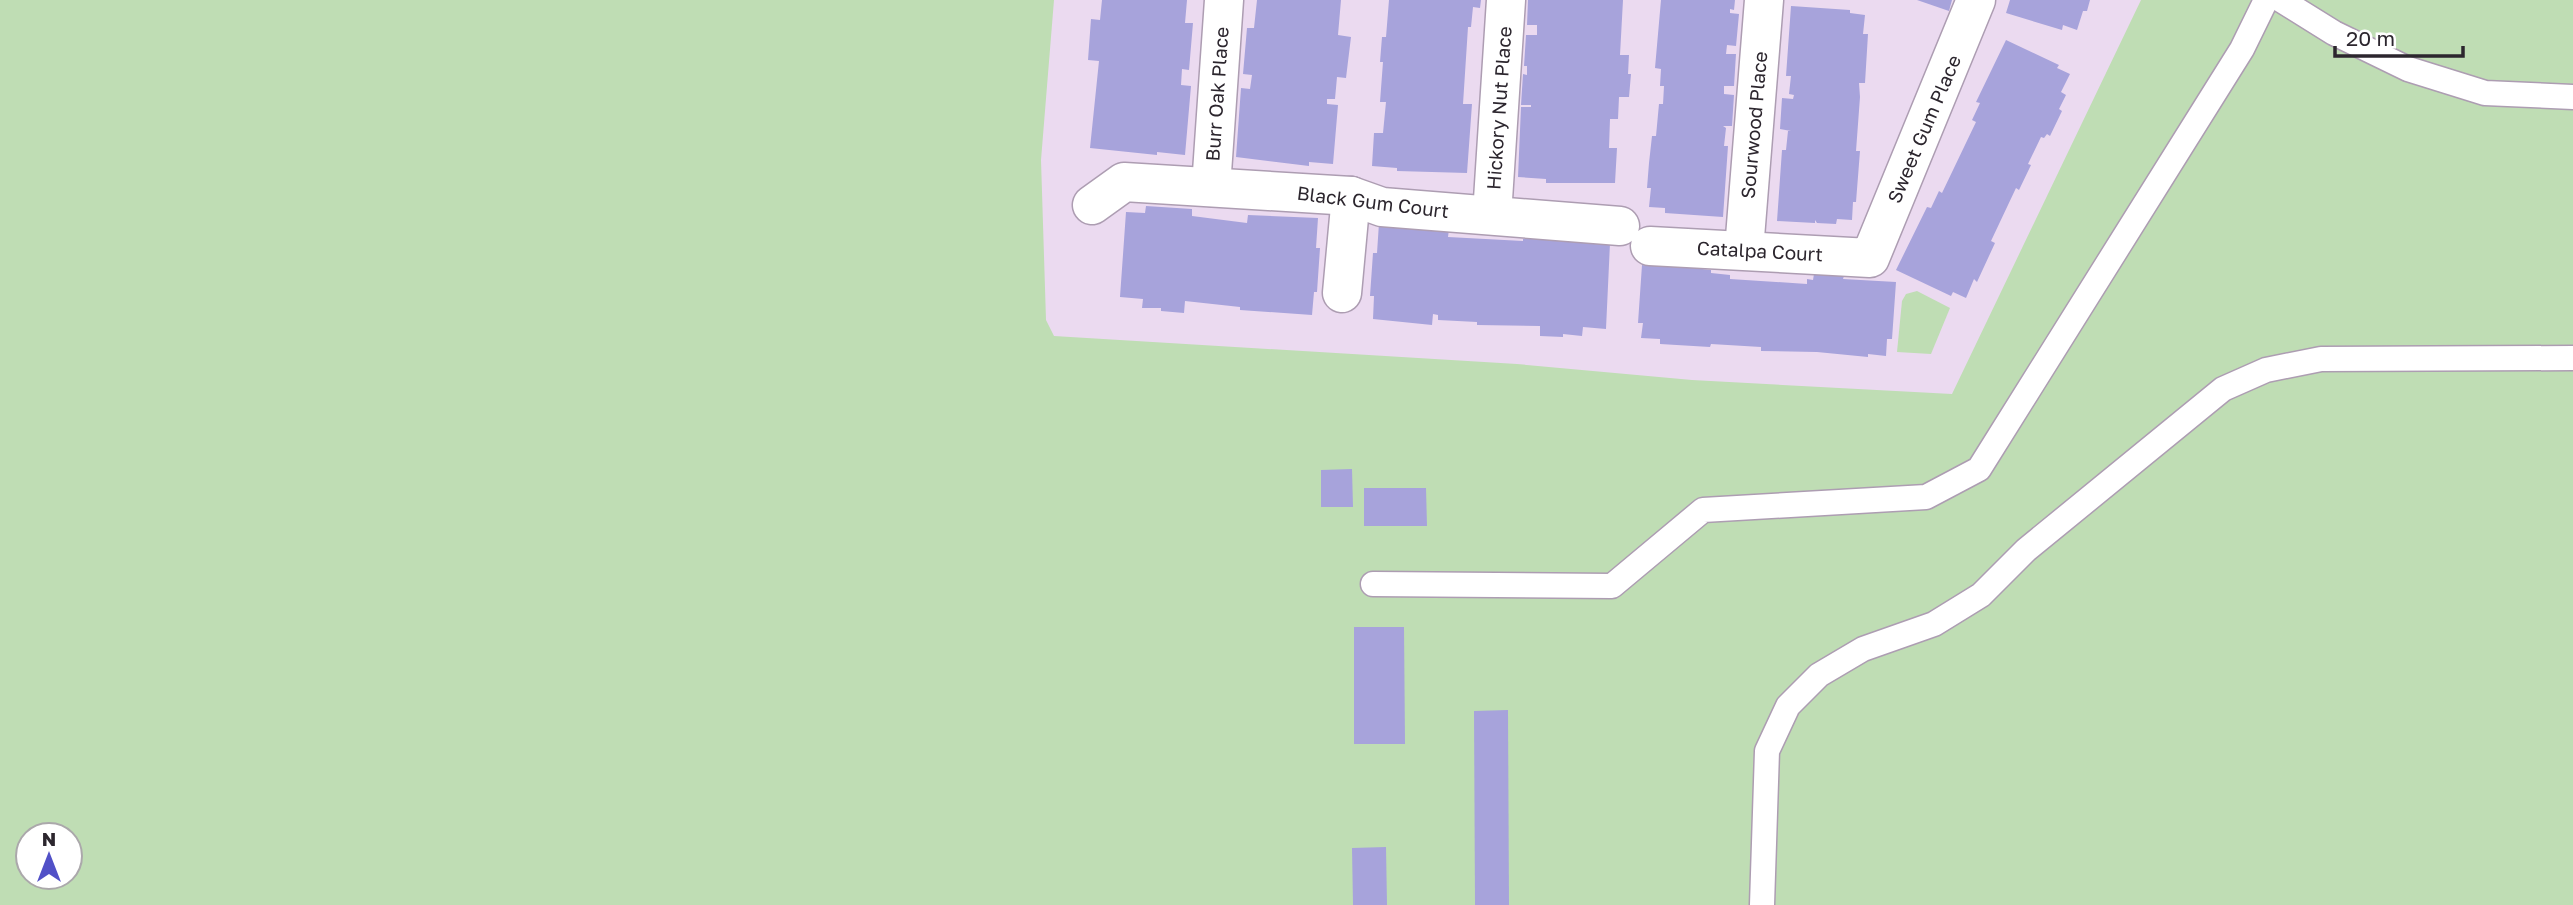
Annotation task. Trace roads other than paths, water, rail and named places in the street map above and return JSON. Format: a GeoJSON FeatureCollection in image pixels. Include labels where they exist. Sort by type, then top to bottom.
{"type":"FeatureCollection","features":[{"type":"Feature","properties":{"kind":"street","name":"Burr Oak Place"},"geometry":{"type":"LineString","coordinates":[[1211,187],[1224,0]]}},
{"type":"Feature","properties":{"kind":"street","name":"Hickory Nut Place"},"geometry":{"type":"LineString","coordinates":[[1492,215],[1506,0]]}},
{"type":"Feature","properties":{"kind":"street","name":"Sourwood Place"},"geometry":{"type":"LineString","coordinates":[[1744,250],[1764,0]]}},
{"type":"Feature","properties":{"kind":"street","name":"Sweet Gum Place"},"geometry":{"type":"LineString","coordinates":[[1870,258],[1976,0]]}},
{"type":"Feature","properties":{"kind":"street","name":"Black Gum Court"},"geometry":{"type":"LineString","coordinates":[[1091,205],[1124,182],[1351,196],[1382,207],[1492,215],[1635,236]]}},
{"type":"Feature","properties":{"kind":"street"},"geometry":{"type":"LineString","coordinates":[[1342,293],[1351,196]]}},
{"type":"Feature","properties":{"kind":"street","name":"Catalpa Court"},"geometry":{"type":"LineString","coordinates":[[1635,236],[1744,250],[1870,258]]}},
{"type":"Feature","properties":{"kind":"lane"},"geometry":{"type":"LineString","coordinates":[[1373,583],[1612,586],[1703,510],[1926,497],[1979,468],[2242,50],[2266,0]]}},
{"type":"Feature","properties":{"kind":"lane"},"geometry":{"type":"LineString","coordinates":[[2281,0],[2334,33],[2408,69],[2485,93],[2573,97]]}},
{"type":"Feature","properties":{"kind":"lane"},"geometry":{"type":"LineString","coordinates":[[1762,905],[1767,751],[1788,706],[1819,675],[1863,649],[1934,624],[1981,595],[2026,550],[2223,389],[2266,370],[2321,359],[2573,358]]}}]}
